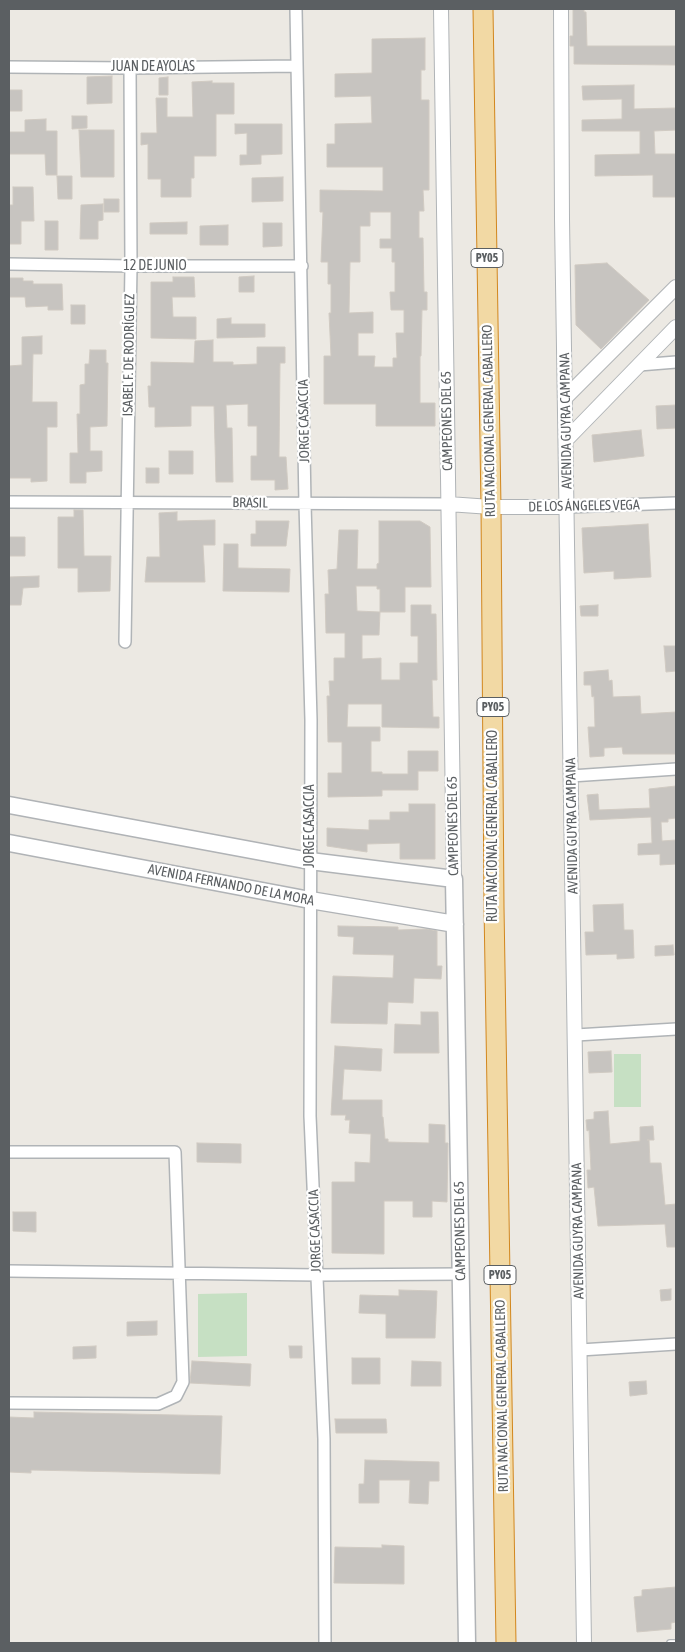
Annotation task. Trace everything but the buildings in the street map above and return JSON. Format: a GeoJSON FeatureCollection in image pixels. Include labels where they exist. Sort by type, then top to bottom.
{"type":"FeatureCollection","features":[{"type":"Feature","properties":{"kind":"highway","name":"RUTA NACIONAL GENERAL CABALLERO"},"geometry":{"type":"LineString","coordinates":[[483,9],[491,507],[494,907],[506,1643]]}},
{"type":"Feature","properties":{"kind":"main road"},"geometry":{"type":"LineString","coordinates":[[9,804],[310,860],[454,879]]}},
{"type":"Feature","properties":{"kind":"main road","name":"AVENIDA FERNANDO DE LA MORA"},"geometry":{"type":"LineString","coordinates":[[9,842],[310,900],[455,924]]}},
{"type":"Feature","properties":{"kind":"main road","name":"CAMPEONES DEL 65"},"geometry":{"type":"LineString","coordinates":[[454,879],[467,1643]]}},
{"type":"Feature","properties":{"kind":"street","name":"JORGE CASACCIA"},"geometry":{"type":"LineString","coordinates":[[296,9],[311,720],[310,1116],[324,1438],[325,1643]]}},
{"type":"Feature","properties":{"kind":"street","name":"CAMPEONES DEL 65"},"geometry":{"type":"LineString","coordinates":[[441,9],[454,879]]}},
{"type":"Feature","properties":{"kind":"street","name":"AVENIDA GUYRA CAMPANA"},"geometry":{"type":"LineString","coordinates":[[561,9],[562,220],[568,507],[584,1643]]}},
{"type":"Feature","properties":{"kind":"street","name":"JUAN DE AYOLAS"},"geometry":{"type":"LineString","coordinates":[[9,67],[297,66]]}},
{"type":"Feature","properties":{"kind":"street","name":"ISABEL F. DE RODRÍGUEZ"},"geometry":{"type":"LineString","coordinates":[[125,642],[131,266],[130,68]]}},
{"type":"Feature","properties":{"kind":"street","name":"12 DE JUNIO"},"geometry":{"type":"LineString","coordinates":[[9,264],[302,266]]}},
{"type":"Feature","properties":{"kind":"street"},"geometry":{"type":"LineString","coordinates":[[565,398],[676,287]]}},
{"type":"Feature","properties":{"kind":"street"},"geometry":{"type":"LineString","coordinates":[[566,440],[676,327]]}},
{"type":"Feature","properties":{"kind":"street"},"geometry":{"type":"LineString","coordinates":[[639,365],[676,362]]}},
{"type":"Feature","properties":{"kind":"street","name":"BRASIL"},"geometry":{"type":"LineString","coordinates":[[9,502],[448,504],[491,507]]}},
{"type":"Feature","properties":{"kind":"street","name":"DE LOS ÁNGELES VEGA"},"geometry":{"type":"LineString","coordinates":[[491,507],[568,507],[676,503]]}},
{"type":"Feature","properties":{"kind":"street"},"geometry":{"type":"LineString","coordinates":[[571,776],[676,769]]}},
{"type":"Feature","properties":{"kind":"street"},"geometry":{"type":"LineString","coordinates":[[576,1035],[676,1029]]}},
{"type":"Feature","properties":{"kind":"street"},"geometry":{"type":"LineString","coordinates":[[9,1152],[175,1152],[183,1382],[176,1396],[158,1404],[9,1403]]}},
{"type":"Feature","properties":{"kind":"street"},"geometry":{"type":"LineString","coordinates":[[9,1271],[317,1275],[460,1274]]}},
{"type":"Feature","properties":{"kind":"street"},"geometry":{"type":"LineString","coordinates":[[580,1350],[676,1344]]}},
{"type":"Feature","properties":{"kind":"lane"},"geometry":{"type":"LineString","coordinates":[[670,1643],[676,1643]]}},
{"type":"Feature","properties":{"kind":"green space"},"geometry":{"type":"Polygon","coordinates":[[[614,1054],[641,1054],[641,1107],[614,1107],[614,1054]]]}},
{"type":"Feature","properties":{"kind":"green space"},"geometry":{"type":"Polygon","coordinates":[[[247,1293],[247,1356],[198,1357],[198,1294],[247,1293]]]}}]}
